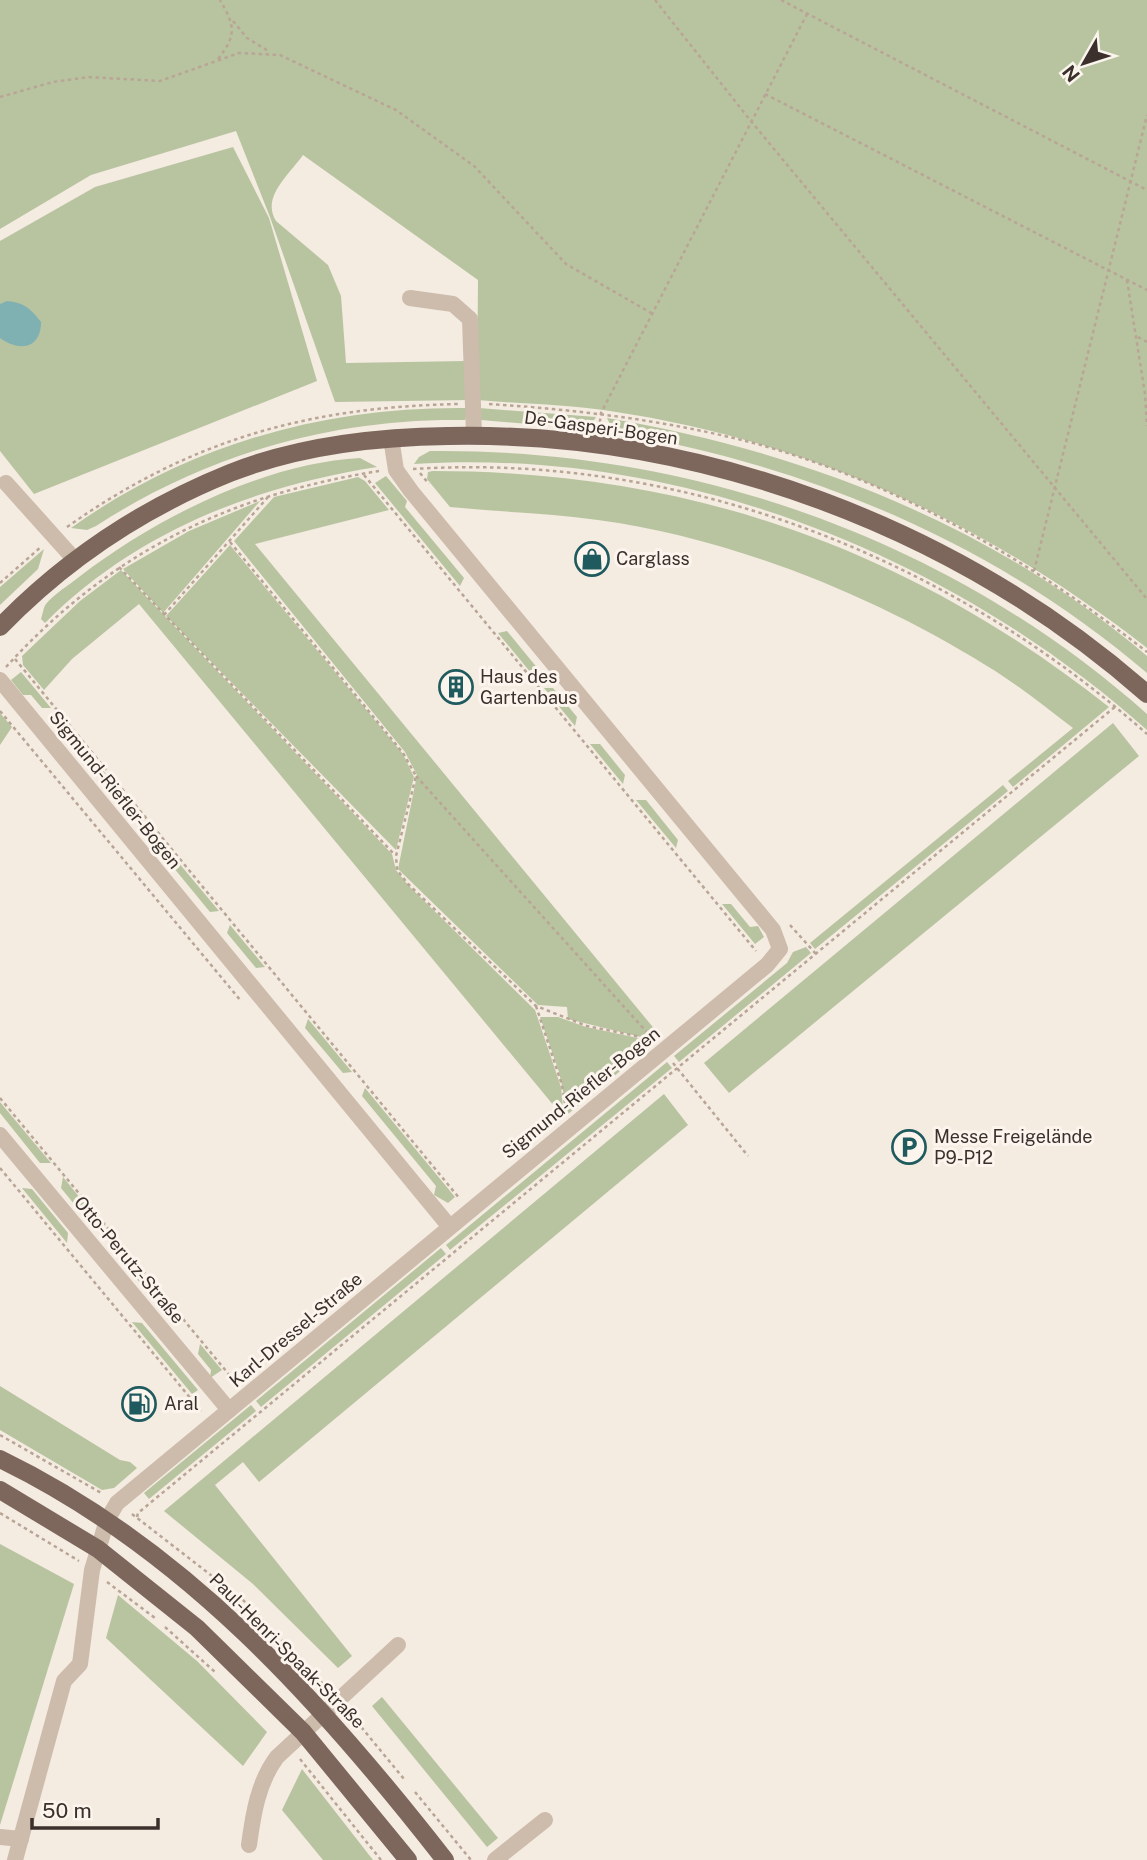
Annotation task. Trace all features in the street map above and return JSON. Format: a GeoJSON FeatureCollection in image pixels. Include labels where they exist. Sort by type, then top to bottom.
{"type":"FeatureCollection","features":[{"type":"Feature","properties":{"kind":"main road","name":"De-Gasperi-Bogen"},"geometry":{"type":"LineString","coordinates":[[0,627],[75,560],[115,530],[152,509],[233,472],[343,444],[391,438],[474,435],[561,439],[735,473],[810,496],[898,532],[968,568],[1050,619],[1147,694]]}},
{"type":"Feature","properties":{"kind":"main road","name":"Paul-Henri-Spaak-Straße"},"geometry":{"type":"LineString","coordinates":[[0,1459],[107,1520],[219,1607],[325,1713],[445,1860]]}},
{"type":"Feature","properties":{"kind":"main road"},"geometry":{"type":"LineString","coordinates":[[0,1490],[97,1549],[197,1628],[303,1732],[408,1860]]}},
{"type":"Feature","properties":{"kind":"street"},"geometry":{"type":"LineString","coordinates":[[410,298],[453,304],[470,319],[474,435]]}},
{"type":"Feature","properties":{"kind":"street"},"geometry":{"type":"LineString","coordinates":[[391,438],[396,470],[773,930],[780,949],[767,965]]}},
{"type":"Feature","properties":{"kind":"street"},"geometry":{"type":"LineString","coordinates":[[6,483],[75,560]]}},
{"type":"Feature","properties":{"kind":"street","name":"Sigmund-Riefler-Bogen"},"geometry":{"type":"LineString","coordinates":[[2,675],[449,1226],[569,1128],[658,1045],[767,965]]}},
{"type":"Feature","properties":{"kind":"street","name":"Otto-Perutz-Straße"},"geometry":{"type":"LineString","coordinates":[[0,1135],[229,1410]]}},
{"type":"Feature","properties":{"kind":"street","name":"Karl-Dressel-Straße"},"geometry":{"type":"LineString","coordinates":[[107,1520],[117,1503],[449,1226]]}},
{"type":"Feature","properties":{"kind":"street"},"geometry":{"type":"LineString","coordinates":[[15,1860],[64,1681],[80,1664],[92,1570],[107,1520]]}},
{"type":"Feature","properties":{"kind":"street"},"geometry":{"type":"LineString","coordinates":[[249,1845],[253,1817],[269,1768],[303,1732],[398,1645]]}},
{"type":"Feature","properties":{"kind":"street"},"geometry":{"type":"LineString","coordinates":[[495,1860],[545,1820]]}},
{"type":"Feature","properties":{"kind":"street"},"geometry":{"type":"LineString","coordinates":[[0,1836],[21,1839]]}},
{"type":"Feature","properties":{"kind":"path"},"geometry":{"type":"LineString","coordinates":[[220,0],[247,38],[270,52],[304,64],[396,110],[474,166],[566,264],[653,314]]}},
{"type":"Feature","properties":{"kind":"path"},"geometry":{"type":"LineString","coordinates":[[655,0],[750,120],[1147,598]]}},
{"type":"Feature","properties":{"kind":"path"},"geometry":{"type":"LineString","coordinates":[[781,0],[1147,190]]}},
{"type":"Feature","properties":{"kind":"path"},"geometry":{"type":"LineString","coordinates":[[597,445],[601,413],[807,14]]}},
{"type":"Feature","properties":{"kind":"path"},"geometry":{"type":"LineString","coordinates":[[216,62],[228,46],[233,21]]}},
{"type":"Feature","properties":{"kind":"path"},"geometry":{"type":"LineString","coordinates":[[0,97],[53,82],[88,77],[160,81],[239,53],[270,52]]}},
{"type":"Feature","properties":{"kind":"path"},"geometry":{"type":"LineString","coordinates":[[765,94],[1147,290]]}},
{"type":"Feature","properties":{"kind":"path"},"geometry":{"type":"LineString","coordinates":[[1034,571],[1147,115]]}},
{"type":"Feature","properties":{"kind":"path"},"geometry":{"type":"LineString","coordinates":[[1127,280],[1138,336],[1147,426]]}},
{"type":"Feature","properties":{"kind":"path"},"geometry":{"type":"LineString","coordinates":[[1138,336],[1147,342]]}},
{"type":"Feature","properties":{"kind":"path"},"geometry":{"type":"LineString","coordinates":[[0,583],[54,536],[141,480],[242,437],[336,413],[405,405],[473,404],[601,413],[762,446],[840,473],[943,519],[1034,571],[1147,652]]}},
{"type":"Feature","properties":{"kind":"path"},"geometry":{"type":"LineString","coordinates":[[2,675],[47,623],[119,566],[188,526],[270,494],[363,474],[396,470],[496,467],[612,478],[709,499],[789,522],[873,555],[952,594],[1011,629],[1115,706],[1147,734]]}},
{"type":"Feature","properties":{"kind":"path"},"geometry":{"type":"LineString","coordinates":[[363,474],[767,965]]}},
{"type":"Feature","properties":{"kind":"path"},"geometry":{"type":"LineString","coordinates":[[164,615],[270,494]]}},
{"type":"Feature","properties":{"kind":"path"},"geometry":{"type":"LineString","coordinates":[[230,542],[404,753],[416,776],[658,1045],[748,1156]]}},
{"type":"Feature","properties":{"kind":"path"},"geometry":{"type":"LineString","coordinates":[[119,566],[396,856]]}},
{"type":"Feature","properties":{"kind":"path"},"geometry":{"type":"LineString","coordinates":[[14,658],[469,1210]]}},
{"type":"Feature","properties":{"kind":"path"},"geometry":{"type":"LineString","coordinates":[[137,1517],[138,1513],[230,1436],[1115,706]]}},
{"type":"Feature","properties":{"kind":"path"},"geometry":{"type":"LineString","coordinates":[[0,710],[245,1006]]}},
{"type":"Feature","properties":{"kind":"path"},"geometry":{"type":"LineString","coordinates":[[416,776],[396,856],[397,870],[408,884],[536,1006],[587,1026],[658,1045]]}},
{"type":"Feature","properties":{"kind":"path"},"geometry":{"type":"LineString","coordinates":[[800,937],[816,954]]}},
{"type":"Feature","properties":{"kind":"path"},"geometry":{"type":"LineString","coordinates":[[536,1006],[562,1085],[569,1128]]}},
{"type":"Feature","properties":{"kind":"path"},"geometry":{"type":"LineString","coordinates":[[0,1098],[246,1396]]}},
{"type":"Feature","properties":{"kind":"path"},"geometry":{"type":"LineString","coordinates":[[0,1168],[212,1424]]}},
{"type":"Feature","properties":{"kind":"path"},"geometry":{"type":"LineString","coordinates":[[0,1513],[92,1570],[163,1625],[220,1677]]}},
{"type":"Feature","properties":{"kind":"path"},"geometry":{"type":"LineString","coordinates":[[290,1746],[381,1860]]}},
{"type":"Feature","properties":{"kind":"green space"},"geometry":{"type":"Polygon","coordinates":[[[0,0],[1147,0],[1147,648],[1024,562],[960,526],[894,494],[826,466],[756,443],[684,425],[610,411],[477,400],[478,280],[303,155],[274,195],[272,212],[276,221],[328,265],[341,296],[346,363],[466,361],[469,400],[335,402],[270,217],[236,131],[91,175],[0,229],[0,0]]]}},
{"type":"Feature","properties":{"kind":"green space"},"geometry":{"type":"Polygon","coordinates":[[[233,147],[269,218],[317,381],[34,494],[0,451],[0,241],[95,187],[233,147]]]}},
{"type":"Feature","properties":{"kind":"green space"},"geometry":{"type":"Polygon","coordinates":[[[469,408],[465,420],[367,426],[273,445],[182,479],[87,530],[71,528],[162,474],[260,436],[363,414],[469,408]]]}},
{"type":"Feature","properties":{"kind":"green space"},"geometry":{"type":"Polygon","coordinates":[[[479,408],[596,417],[588,429],[481,420],[479,408]]]}},
{"type":"Feature","properties":{"kind":"green space"},"geometry":{"type":"Polygon","coordinates":[[[607,418],[680,432],[753,451],[894,501],[961,532],[1026,569],[1088,610],[1147,656],[1147,673],[1088,627],[1027,585],[897,516],[829,489],[759,466],[614,432],[607,418]]]}},
{"type":"Feature","properties":{"kind":"green space"},"geometry":{"type":"Polygon","coordinates":[[[430,451],[528,454],[625,466],[720,487],[813,516],[903,553],[989,599],[1070,652],[1147,714],[1147,730],[1070,667],[986,612],[898,564],[806,525],[711,494],[613,474],[514,463],[414,464],[419,457],[430,451]]]}},
{"type":"Feature","properties":{"kind":"green space"},"geometry":{"type":"Polygon","coordinates":[[[360,458],[377,467],[286,487],[198,518],[117,563],[80,591],[45,623],[41,619],[46,604],[62,590],[109,555],[176,515],[249,483],[286,471],[323,462],[360,458]]]}},
{"type":"Feature","properties":{"kind":"green space"},"geometry":{"type":"Polygon","coordinates":[[[428,472],[528,475],[619,486],[707,504],[792,529],[874,562],[954,603],[1032,651],[1109,707],[1013,787],[1008,781],[1073,728],[1009,680],[943,640],[849,593],[800,573],[699,540],[598,520],[450,507],[427,479],[428,472]]]}},
{"type":"Feature","properties":{"kind":"green space"},"geometry":{"type":"Polygon","coordinates":[[[386,476],[407,501],[405,507],[464,578],[460,586],[375,483],[386,476]]]}},
{"type":"Feature","properties":{"kind":"green space"},"geometry":{"type":"Polygon","coordinates":[[[358,477],[365,481],[389,510],[255,544],[661,1037],[657,1041],[568,1019],[567,1007],[538,1005],[398,869],[417,775],[405,752],[234,541],[274,497],[358,477]]]}},
{"type":"Feature","properties":{"kind":"green space"},"geometry":{"type":"Polygon","coordinates":[[[260,501],[163,613],[123,569],[189,531],[260,501]]]}},
{"type":"Feature","properties":{"kind":"green space"},"geometry":{"type":"Polygon","coordinates":[[[230,545],[403,754],[414,777],[396,850],[166,616],[230,545]]]}},
{"type":"Feature","properties":{"kind":"green space"},"geometry":{"type":"Polygon","coordinates":[[[44,549],[38,569],[0,605],[0,587],[44,549]]]}},
{"type":"Feature","properties":{"kind":"green space"},"geometry":{"type":"Polygon","coordinates":[[[121,570],[392,854],[396,870],[408,885],[535,1010],[561,1087],[564,1118],[139,604],[72,659],[44,690],[23,665],[22,656],[80,601],[121,570]]]}},
{"type":"Feature","properties":{"kind":"green space"},"geometry":{"type":"Polygon","coordinates":[[[507,631],[539,670],[536,679],[498,633],[507,631]]]}},
{"type":"Feature","properties":{"kind":"green space"},"geometry":{"type":"Polygon","coordinates":[[[21,672],[51,708],[42,708],[31,695],[23,695],[11,680],[21,672]]]}},
{"type":"Feature","properties":{"kind":"green space"},"geometry":{"type":"Polygon","coordinates":[[[544,688],[553,688],[577,717],[575,726],[544,688]]]}},
{"type":"Feature","properties":{"kind":"green space"},"geometry":{"type":"Polygon","coordinates":[[[0,713],[12,727],[0,745],[0,713]]]}},
{"type":"Feature","properties":{"kind":"green space"},"geometry":{"type":"Polygon","coordinates":[[[1113,723],[1139,756],[729,1093],[704,1063],[1113,723]]]}},
{"type":"Feature","properties":{"kind":"green space"},"geometry":{"type":"Polygon","coordinates":[[[590,744],[600,744],[625,775],[623,784],[590,744]]]}},
{"type":"Feature","properties":{"kind":"green space"},"geometry":{"type":"Polygon","coordinates":[[[100,767],[141,817],[132,818],[98,776],[100,767]]]}},
{"type":"Feature","properties":{"kind":"green space"},"geometry":{"type":"Polygon","coordinates":[[[1003,785],[1008,791],[815,949],[810,943],[1003,785]]]}},
{"type":"Feature","properties":{"kind":"green space"},"geometry":{"type":"Polygon","coordinates":[[[636,800],[646,800],[678,840],[676,848],[636,800]]]}},
{"type":"Feature","properties":{"kind":"green space"},"geometry":{"type":"Polygon","coordinates":[[[152,831],[219,911],[210,912],[150,839],[152,831]]]}},
{"type":"Feature","properties":{"kind":"green space"},"geometry":{"type":"Polygon","coordinates":[[[722,904],[731,904],[750,927],[758,926],[764,937],[755,944],[722,904]]]}},
{"type":"Feature","properties":{"kind":"green space"},"geometry":{"type":"Polygon","coordinates":[[[230,925],[265,967],[256,968],[227,933],[230,925]]]}},
{"type":"Feature","properties":{"kind":"green space"},"geometry":{"type":"Polygon","coordinates":[[[806,947],[811,953],[679,1062],[674,1056],[787,963],[793,952],[806,947]]]}},
{"type":"Feature","properties":{"kind":"green space"},"geometry":{"type":"Polygon","coordinates":[[[540,1017],[558,1017],[586,1027],[652,1041],[653,1044],[568,1114],[559,1072],[540,1017]]]}},
{"type":"Feature","properties":{"kind":"green space"},"geometry":{"type":"Polygon","coordinates":[[[308,1019],[352,1072],[343,1073],[305,1028],[308,1019]]]}},
{"type":"Feature","properties":{"kind":"green space"},"geometry":{"type":"Polygon","coordinates":[[[667,1062],[672,1068],[450,1250],[446,1245],[667,1062]]]}},
{"type":"Feature","properties":{"kind":"green space"},"geometry":{"type":"Polygon","coordinates":[[[365,1088],[455,1197],[448,1203],[434,1195],[436,1186],[362,1096],[365,1088]]]}},
{"type":"Feature","properties":{"kind":"green space"},"geometry":{"type":"Polygon","coordinates":[[[664,1094],[688,1125],[259,1482],[243,1462],[215,1485],[352,1656],[338,1668],[253,1584],[164,1511],[664,1094]]]}},
{"type":"Feature","properties":{"kind":"green space"},"geometry":{"type":"Polygon","coordinates":[[[0,1102],[51,1163],[40,1163],[0,1113],[0,1102]]]}},
{"type":"Feature","properties":{"kind":"green space"},"geometry":{"type":"Polygon","coordinates":[[[63,1177],[98,1220],[88,1221],[61,1188],[63,1177]]]}},
{"type":"Feature","properties":{"kind":"green space"},"geometry":{"type":"Polygon","coordinates":[[[22,1188],[32,1189],[68,1233],[67,1243],[22,1188]]]}},
{"type":"Feature","properties":{"kind":"green space"},"geometry":{"type":"Polygon","coordinates":[[[109,1233],[161,1296],[151,1296],[108,1244],[109,1233]]]}},
{"type":"Feature","properties":{"kind":"green space"},"geometry":{"type":"Polygon","coordinates":[[[441,1248],[446,1254],[261,1407],[256,1401],[441,1248]]]}},
{"type":"Feature","properties":{"kind":"green space"},"geometry":{"type":"Polygon","coordinates":[[[132,1322],[142,1323],[198,1390],[192,1394],[132,1322]]]}},
{"type":"Feature","properties":{"kind":"green space"},"geometry":{"type":"Polygon","coordinates":[[[200,1344],[222,1370],[210,1378],[211,1370],[198,1354],[200,1344]]]}},
{"type":"Feature","properties":{"kind":"green space"},"geometry":{"type":"Polygon","coordinates":[[[0,1386],[137,1468],[114,1488],[102,1490],[0,1430],[0,1386]]]}},
{"type":"Feature","properties":{"kind":"green space"},"geometry":{"type":"Polygon","coordinates":[[[251,1405],[256,1411],[149,1499],[144,1493],[251,1405]]]}},
{"type":"Feature","properties":{"kind":"green space"},"geometry":{"type":"Polygon","coordinates":[[[0,1544],[74,1584],[0,1825],[0,1544]]]}},
{"type":"Feature","properties":{"kind":"green space"},"geometry":{"type":"Polygon","coordinates":[[[118,1595],[197,1661],[267,1732],[243,1766],[106,1638],[118,1595]]]}},
{"type":"Feature","properties":{"kind":"green space"},"geometry":{"type":"Polygon","coordinates":[[[382,1697],[498,1838],[487,1847],[372,1706],[382,1697]]]}},
{"type":"Feature","properties":{"kind":"green space"},"geometry":{"type":"Polygon","coordinates":[[[302,1769],[373,1860],[323,1860],[282,1810],[302,1769]]]}},
{"type":"Feature","properties":{"kind":"water"},"geometry":{"type":"Polygon","coordinates":[[[7,301],[27,307],[41,322],[40,331],[33,343],[14,345],[0,338],[0,304],[7,301]]]}},
{"type":"Feature","properties":{"kind":"place","name":"Carglass"},"geometry":{"type":"Point","coordinates":[592,559]}},
{"type":"Feature","properties":{"kind":"place","name":"Haus des Gartenbaus"},"geometry":{"type":"Point","coordinates":[456,687]}},
{"type":"Feature","properties":{"kind":"place","name":"Messe Freigelände P9-P12"},"geometry":{"type":"Point","coordinates":[909,1147]}},
{"type":"Feature","properties":{"kind":"place","name":"Aral"},"geometry":{"type":"Point","coordinates":[139,1404]}}]}
